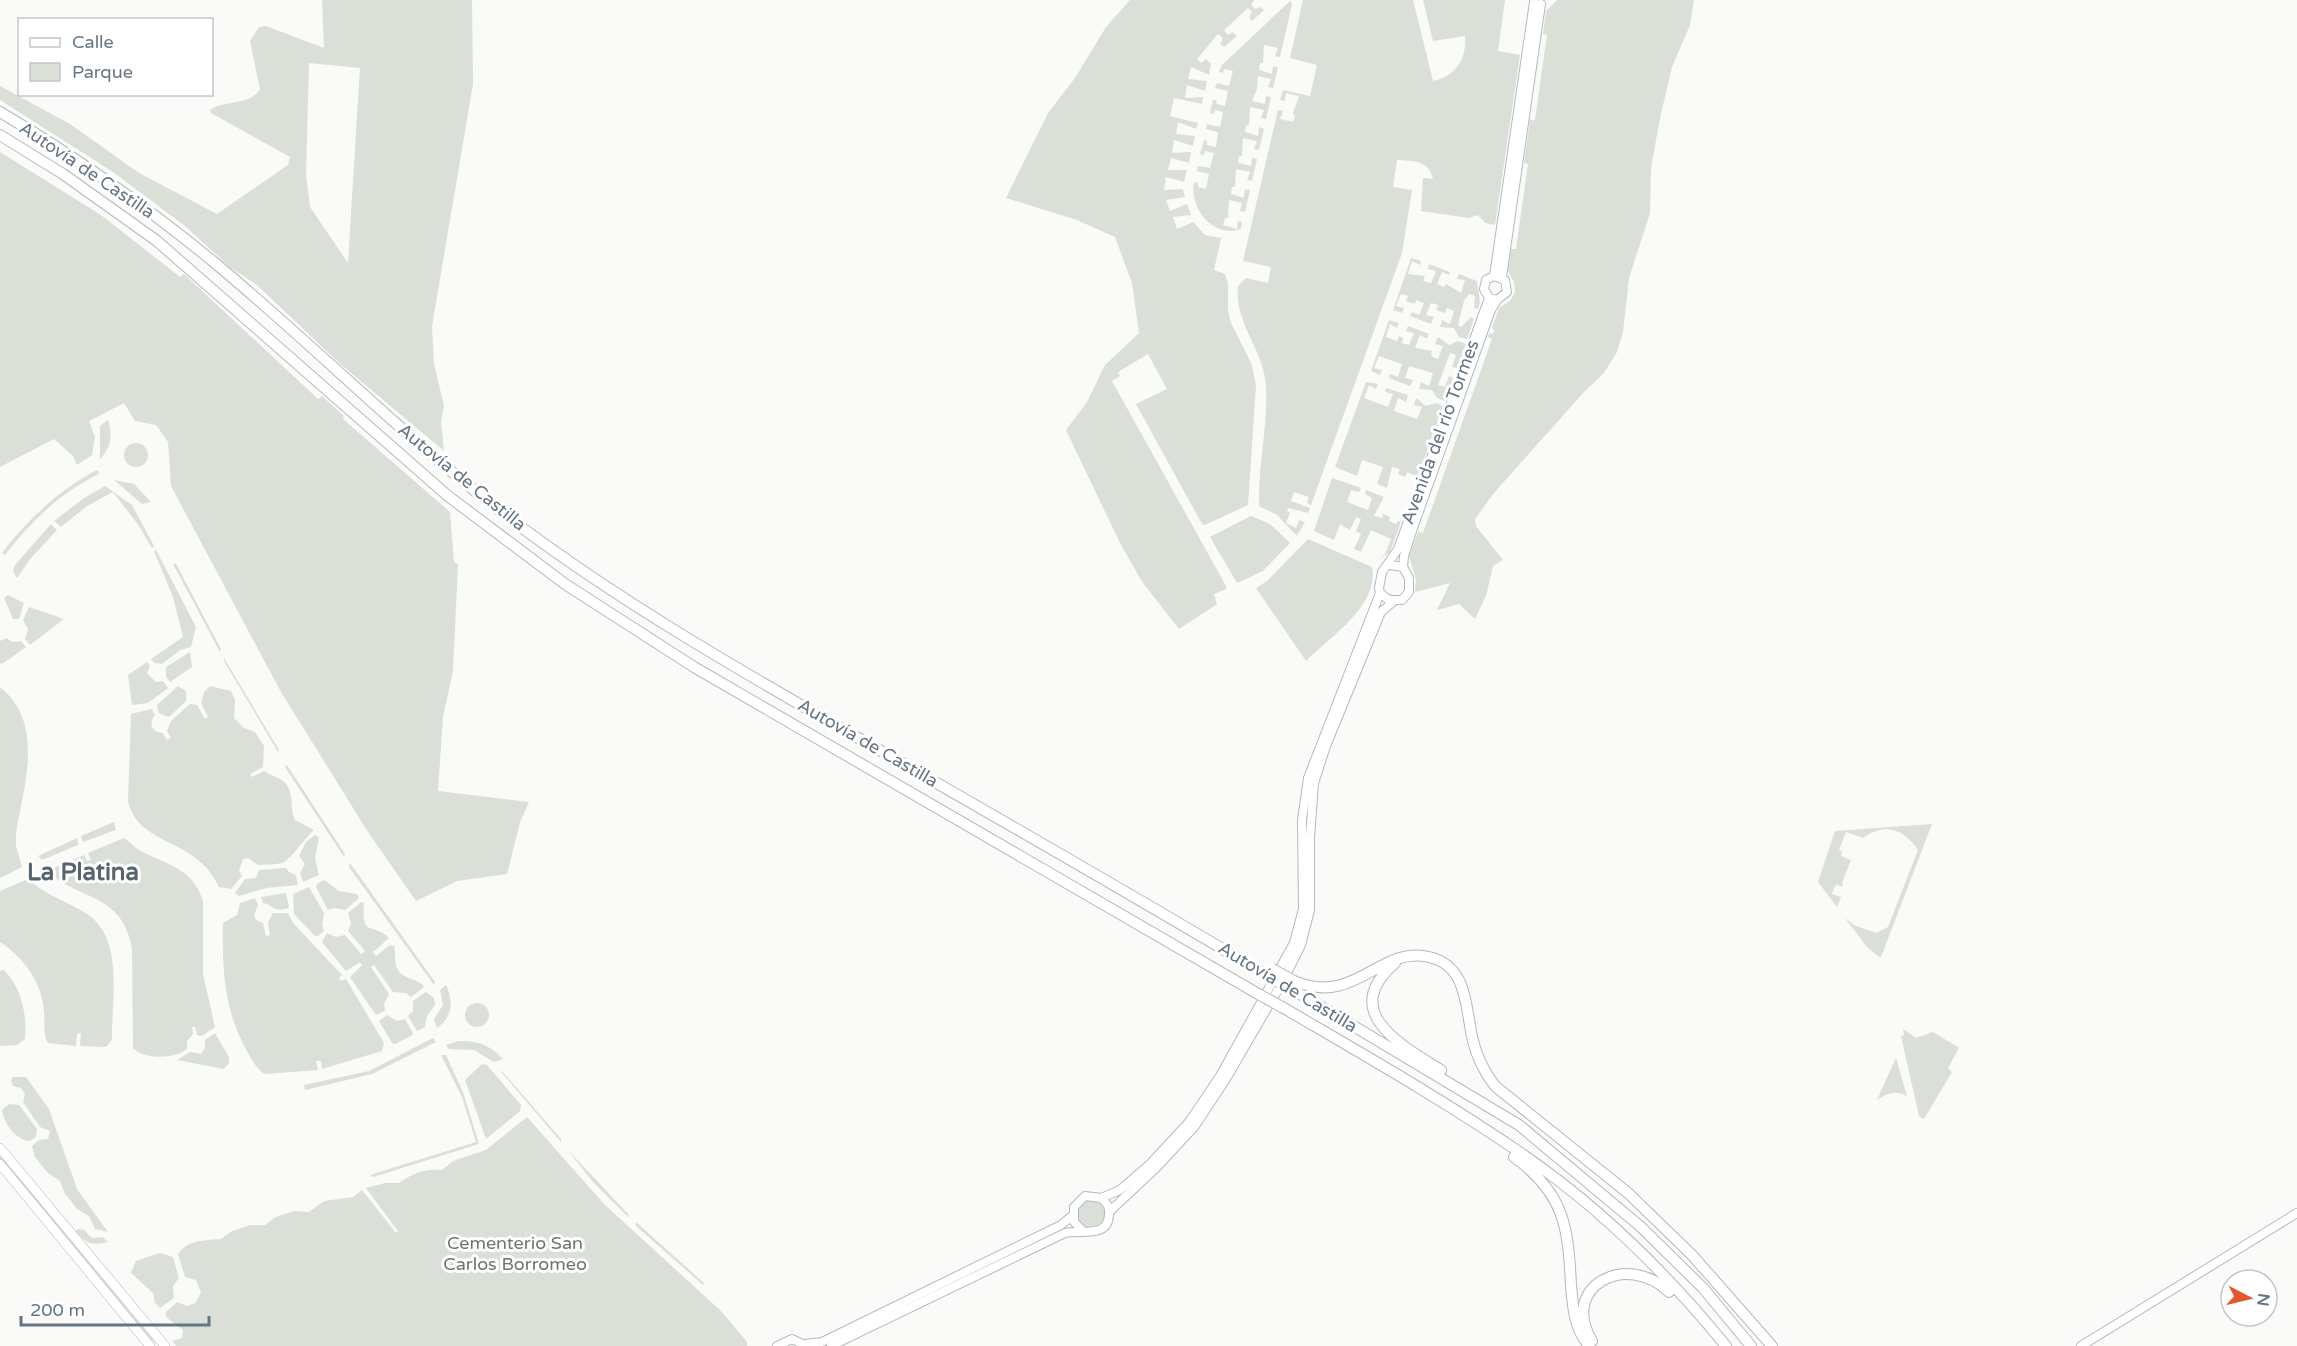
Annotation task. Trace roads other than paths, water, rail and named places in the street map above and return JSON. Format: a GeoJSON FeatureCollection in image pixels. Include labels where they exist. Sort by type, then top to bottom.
{"type":"FeatureCollection","features":[{"type":"Feature","properties":{"kind":"highway","name":"Autovía de Castilla"},"geometry":{"type":"LineString","coordinates":[[0,112],[78,160],[171,227],[264,305],[361,394],[448,468],[511,519],[576,566],[713,654],[1209,940],[1270,972],[1519,1125],[1641,1227],[1703,1288],[1751,1346]]}},
{"type":"Feature","properties":{"kind":"highway","name":"Autovía de Castilla"},"geometry":{"type":"LineString","coordinates":[[0,135],[63,174],[157,241],[448,496],[565,584],[712,677],[1422,1089],[1527,1157],[1627,1240],[1726,1346]]}},
{"type":"Feature","properties":{"kind":"highway"},"geometry":{"type":"LineString","coordinates":[[1292,985],[1331,989],[1358,981],[1382,966],[1408,956],[1430,957],[1449,967],[1463,987],[1473,1041],[1481,1064],[1496,1086],[1628,1193],[1692,1255],[1772,1346]]}},
{"type":"Feature","properties":{"kind":"highway"},"geometry":{"type":"LineString","coordinates":[[1400,959],[1380,978],[1376,988],[1375,1011],[1384,1031],[1520,1121],[1587,1174],[1641,1227]]}},
{"type":"Feature","properties":{"kind":"highway"},"geometry":{"type":"LineString","coordinates":[[1422,1089],[1522,1162],[1556,1199],[1567,1227],[1573,1312],[1578,1329],[1589,1346]]}},
{"type":"Feature","properties":{"kind":"highway"},"geometry":{"type":"LineString","coordinates":[[1595,1346],[1586,1329],[1583,1317],[1585,1305],[1597,1284],[1615,1273],[1639,1274],[1653,1279],[1716,1333]]}},
{"type":"Feature","properties":{"kind":"main road","name":"Avenida del río Tormes"},"geometry":{"type":"LineString","coordinates":[[1498,276],[1484,284],[1485,294],[1493,299],[1505,296],[1508,288],[1498,276],[1539,2]]}},
{"type":"Feature","properties":{"kind":"main road","name":"Avenida del río Tormes"},"geometry":{"type":"LineString","coordinates":[[1390,565],[1400,545],[1493,299]]}},
{"type":"Feature","properties":{"kind":"main road","name":"Avenida del río Tormes"},"geometry":{"type":"LineString","coordinates":[[1403,567],[1413,528],[1493,299]]}},
{"type":"Feature","properties":{"kind":"main road"},"geometry":{"type":"LineString","coordinates":[[831,1346],[1065,1233],[1099,1231],[1109,1219],[1110,1211],[1156,1168],[1195,1126],[1226,1079],[1298,952],[1310,910],[1310,838],[1314,783],[1326,746],[1381,612],[1394,601],[1402,600],[1409,592],[1409,578],[1403,567],[1390,565],[1382,572],[1380,593],[1308,778],[1302,820],[1303,909],[1294,943],[1226,1066],[1189,1122],[1150,1164],[1112,1195],[1101,1198],[1085,1196],[1074,1208],[1073,1215],[1078,1227],[1083,1231]]}},
{"type":"Feature","properties":{"kind":"main road"},"geometry":{"type":"LineString","coordinates":[[1380,593],[1394,601]]}},
{"type":"Feature","properties":{"kind":"main road"},"geometry":{"type":"LineString","coordinates":[[0,1148],[165,1346]]}},
{"type":"Feature","properties":{"kind":"main road"},"geometry":{"type":"LineString","coordinates":[[0,1164],[152,1346]]}},
{"type":"Feature","properties":{"kind":"main road"},"geometry":{"type":"LineString","coordinates":[[1101,1198],[1110,1211]]}},
{"type":"Feature","properties":{"kind":"main road"},"geometry":{"type":"LineString","coordinates":[[2081,1346],[2297,1213]]}},
{"type":"Feature","properties":{"kind":"main road"},"geometry":{"type":"LineString","coordinates":[[777,1346],[792,1339],[806,1345],[822,1342],[1061,1225],[1073,1215]]}},
{"type":"Feature","properties":{"kind":"district","name":"La Platina"},"geometry":{"type":"Point","coordinates":[83,872]}},
{"type":"Feature","properties":{"kind":"park label","name":"Cementerio San Carlos Borromeo"},"geometry":{"type":"Point","coordinates":[515,1253]}}]}
